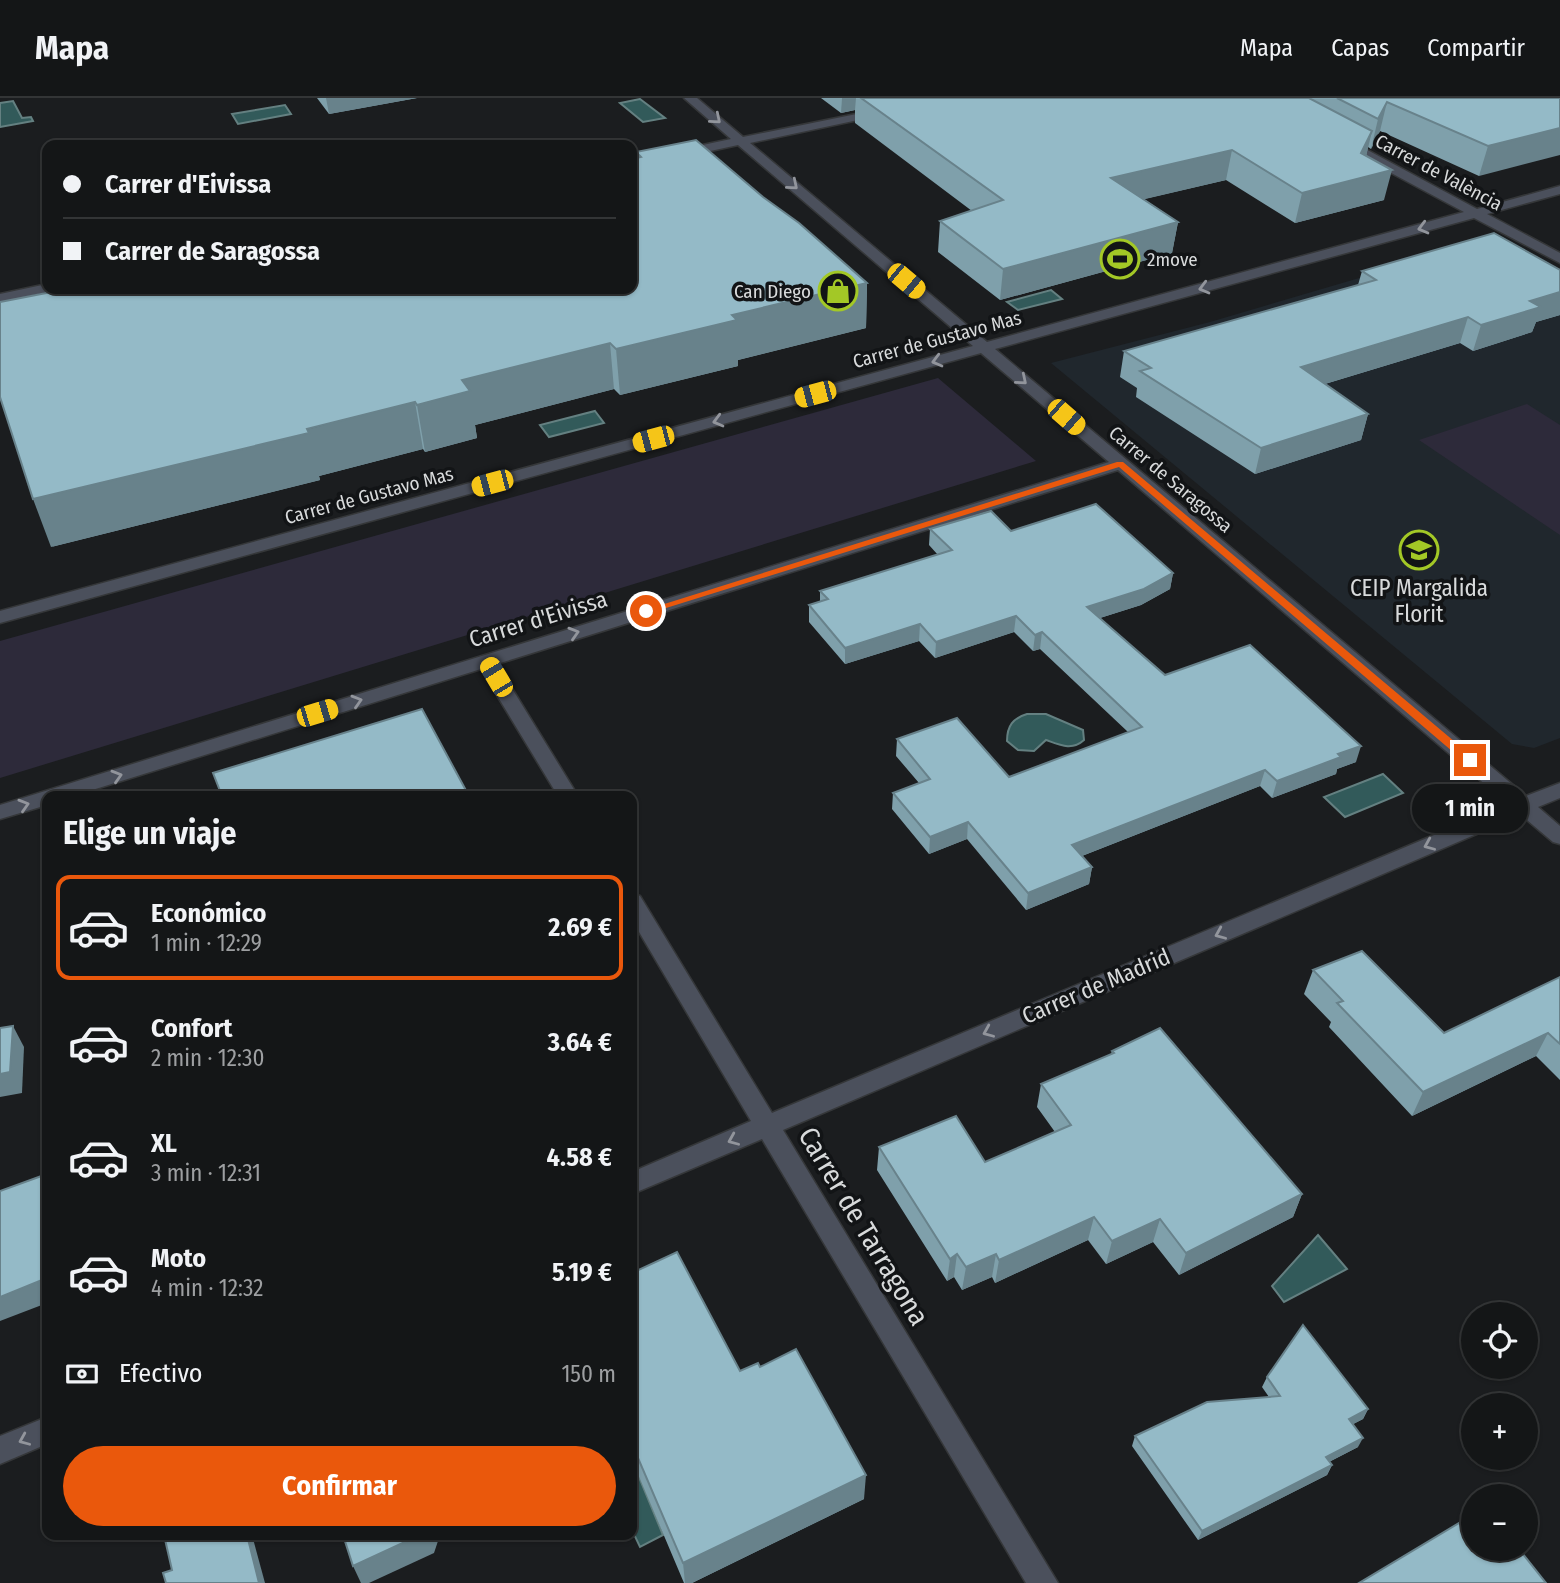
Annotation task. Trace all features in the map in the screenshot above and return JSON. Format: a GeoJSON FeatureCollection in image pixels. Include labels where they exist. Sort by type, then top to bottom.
{"type":"FeatureCollection","features":[{"type":"Feature","properties":{"kind":"street","name":"Carrer de Saragossa"},"geometry":{"type":"LineString","coordinates":[[690,98],[1560,837]]}},
{"type":"Feature","properties":{"kind":"street"},"geometry":{"type":"LineString","coordinates":[[637,163],[889,109]]}},
{"type":"Feature","properties":{"kind":"street","name":"Carrer de València"},"geometry":{"type":"LineString","coordinates":[[1333,136],[1560,259]]}},
{"type":"Feature","properties":{"kind":"street","name":"Carrer de Gustavo Mas"},"geometry":{"type":"LineString","coordinates":[[0,617],[1560,190]]}},
{"type":"Feature","properties":{"kind":"street"},"geometry":{"type":"LineString","coordinates":[[0,298],[42,289]]}},
{"type":"Feature","properties":{"kind":"street","name":"Carrer d'Eivissa"},"geometry":{"type":"LineString","coordinates":[[68,791],[1120,464]]}},
{"type":"Feature","properties":{"kind":"street"},"geometry":{"type":"LineString","coordinates":[[486,661],[565,791]]}},
{"type":"Feature","properties":{"kind":"street","name":"Carrer de Madrid"},"geometry":{"type":"LineString","coordinates":[[637,1181],[1560,790]]}},
{"type":"Feature","properties":{"kind":"street","name":"Carrer d'Eivissa"},"geometry":{"type":"LineString","coordinates":[[0,812],[42,799]]}},
{"type":"Feature","properties":{"kind":"street","name":"Carrer de Tarragona"},"geometry":{"type":"LineString","coordinates":[[637,910],[1043,1583]]}},
{"type":"Feature","properties":{"kind":"street"},"geometry":{"type":"LineString","coordinates":[[0,1450],[42,1432]]}},
{"type":"Feature","properties":{"kind":"shaded area","name":"CEIP Margalida Florit"},"geometry":{"type":"Polygon","coordinates":[[[1485,241],[1560,282],[1560,738],[1534,748],[1512,744],[1051,363],[1210,322],[1485,241]]]}},
{"type":"Feature","properties":{"kind":"shaded area"},"geometry":{"type":"Polygon","coordinates":[[[938,378],[1036,461],[0,778],[0,641],[938,378]]]}},
{"type":"Feature","properties":{"kind":"shaded area"},"geometry":{"type":"Polygon","coordinates":[[[1527,404],[1560,425],[1560,535],[1419,440],[1527,404]]]}},
{"type":"Feature","properties":{"kind":"water"},"geometry":{"type":"Polygon","coordinates":[[[640,99],[665,118],[643,122],[620,103],[640,99]]]}},
{"type":"Feature","properties":{"kind":"water"},"geometry":{"type":"Polygon","coordinates":[[[13,101],[22,118],[31,117],[33,121],[0,127],[0,103],[13,101]]]}},
{"type":"Feature","properties":{"kind":"water"},"geometry":{"type":"Polygon","coordinates":[[[285,105],[291,114],[238,124],[232,114],[285,105]]]}},
{"type":"Feature","properties":{"kind":"water"},"geometry":{"type":"Polygon","coordinates":[[[1051,290],[1062,299],[1018,310],[1007,302],[1051,290]]]}},
{"type":"Feature","properties":{"kind":"water"},"geometry":{"type":"Polygon","coordinates":[[[595,411],[604,423],[549,437],[540,425],[595,411]]]}},
{"type":"Feature","properties":{"kind":"water"},"geometry":{"type":"Polygon","coordinates":[[[1027,714],[1046,714],[1083,730],[1084,740],[1070,746],[1046,740],[1034,751],[1018,750],[1007,741],[1008,731],[1015,720],[1027,714]]]}},
{"type":"Feature","properties":{"kind":"water"},"geometry":{"type":"Polygon","coordinates":[[[1383,774],[1403,793],[1345,817],[1324,797],[1383,774]]]}},
{"type":"Feature","properties":{"kind":"water"},"geometry":{"type":"Polygon","coordinates":[[[1318,1235],[1347,1269],[1284,1302],[1272,1286],[1318,1235]]]}},
{"type":"Feature","properties":{"kind":"water"},"geometry":{"type":"Polygon","coordinates":[[[637,1472],[663,1535],[640,1547],[637,1540],[637,1472]]]}},
{"type":"Feature","properties":{"kind":"building"},"geometry":{"type":"Polygon","coordinates":[[[861,98],[1309,98],[1372,131],[1361,153],[1392,170],[1302,193],[1232,150],[1111,178],[1178,222],[1003,269],[940,221],[1003,200],[861,98]]]}},
{"type":"Feature","properties":{"kind":"building"},"geometry":{"type":"Polygon","coordinates":[[[1337,98],[1560,98],[1560,128],[1488,146],[1387,102],[1378,119],[1337,98]]]}},
{"type":"Feature","properties":{"kind":"building"},"geometry":{"type":"Polygon","coordinates":[[[696,140],[763,197],[799,223],[867,283],[732,315],[737,320],[616,349],[610,343],[462,380],[470,391],[417,405],[415,402],[307,429],[309,433],[33,499],[0,397],[0,302],[42,294],[637,294],[637,158],[641,157],[637,152],[696,140]]]}},
{"type":"Feature","properties":{"kind":"building"},"geometry":{"type":"Polygon","coordinates":[[[1494,233],[1560,270],[1560,292],[1530,301],[1541,307],[1481,325],[1468,317],[1301,367],[1368,414],[1261,448],[1140,371],[1151,368],[1124,351],[1376,280],[1362,271],[1494,233]]]}},
{"type":"Feature","properties":{"kind":"building"},"geometry":{"type":"Polygon","coordinates":[[[1096,504],[1173,573],[1144,589],[1087,607],[1165,675],[1250,645],[1361,746],[1338,754],[1341,757],[1277,781],[1265,770],[1072,845],[1092,867],[1028,893],[968,822],[930,837],[893,793],[930,779],[897,739],[957,718],[1009,777],[1142,727],[1042,632],[1035,635],[1016,616],[936,642],[920,624],[845,648],[809,605],[828,599],[820,591],[952,550],[930,529],[991,511],[1011,531],[1096,504]]]}},
{"type":"Feature","properties":{"kind":"building"},"geometry":{"type":"Polygon","coordinates":[[[422,709],[466,791],[220,791],[213,773],[422,709]]]}},
{"type":"Feature","properties":{"kind":"building"},"geometry":{"type":"Polygon","coordinates":[[[1362,951],[1444,1033],[1560,977],[1560,1044],[1548,1033],[1423,1092],[1337,1003],[1343,1001],[1313,970],[1362,951]]]}},
{"type":"Feature","properties":{"kind":"building"},"geometry":{"type":"Polygon","coordinates":[[[13,1026],[10,1072],[0,1074],[0,1028],[13,1026]]]}},
{"type":"Feature","properties":{"kind":"building"},"geometry":{"type":"Polygon","coordinates":[[[1160,1028],[1302,1194],[1186,1253],[1160,1219],[1112,1241],[1094,1217],[999,1260],[996,1254],[966,1267],[957,1254],[950,1259],[879,1147],[956,1116],[985,1162],[1071,1125],[1041,1084],[1114,1053],[1112,1051],[1160,1028]]]}},
{"type":"Feature","properties":{"kind":"building"},"geometry":{"type":"Polygon","coordinates":[[[42,1176],[42,1280],[0,1297],[0,1191],[42,1176]]]}},
{"type":"Feature","properties":{"kind":"building"},"geometry":{"type":"Polygon","coordinates":[[[677,1252],[740,1371],[758,1363],[760,1367],[796,1349],[866,1475],[683,1563],[637,1456],[637,1271],[677,1252]]]}},
{"type":"Feature","properties":{"kind":"building"},"geometry":{"type":"Polygon","coordinates":[[[1303,1325],[1368,1409],[1349,1419],[1363,1438],[1326,1457],[1332,1465],[1202,1531],[1135,1436],[1207,1402],[1280,1396],[1267,1377],[1303,1325]]]}},
{"type":"Feature","properties":{"kind":"building"},"geometry":{"type":"Polygon","coordinates":[[[1461,1522],[1461,1561],[1529,1561],[1546,1583],[1359,1583],[1461,1522]]]}},
{"type":"Feature","properties":{"kind":"building"},"geometry":{"type":"Polygon","coordinates":[[[165,1540],[248,1540],[259,1583],[166,1583],[163,1573],[172,1570],[165,1540]]]}},
{"type":"Feature","properties":{"kind":"building"},"geometry":{"type":"Polygon","coordinates":[[[345,1540],[409,1540],[353,1566],[345,1540]]]}},
{"type":"Feature","properties":{"kind":"place","name":"2move"},"geometry":{"type":"Point","coordinates":[1120,259]}},
{"type":"Feature","properties":{"kind":"place","name":"Can Diego"},"geometry":{"type":"Point","coordinates":[838,291]}},
{"type":"Feature","properties":{"kind":"place","name":"CEIP Margalida Florit"},"geometry":{"type":"Point","coordinates":[1419,550]}},
{"type":"Feature","properties":{"kind":"route"},"geometry":{"type":"LineString","coordinates":[[646,611],[1120,464],[1470,760]]}}]}
